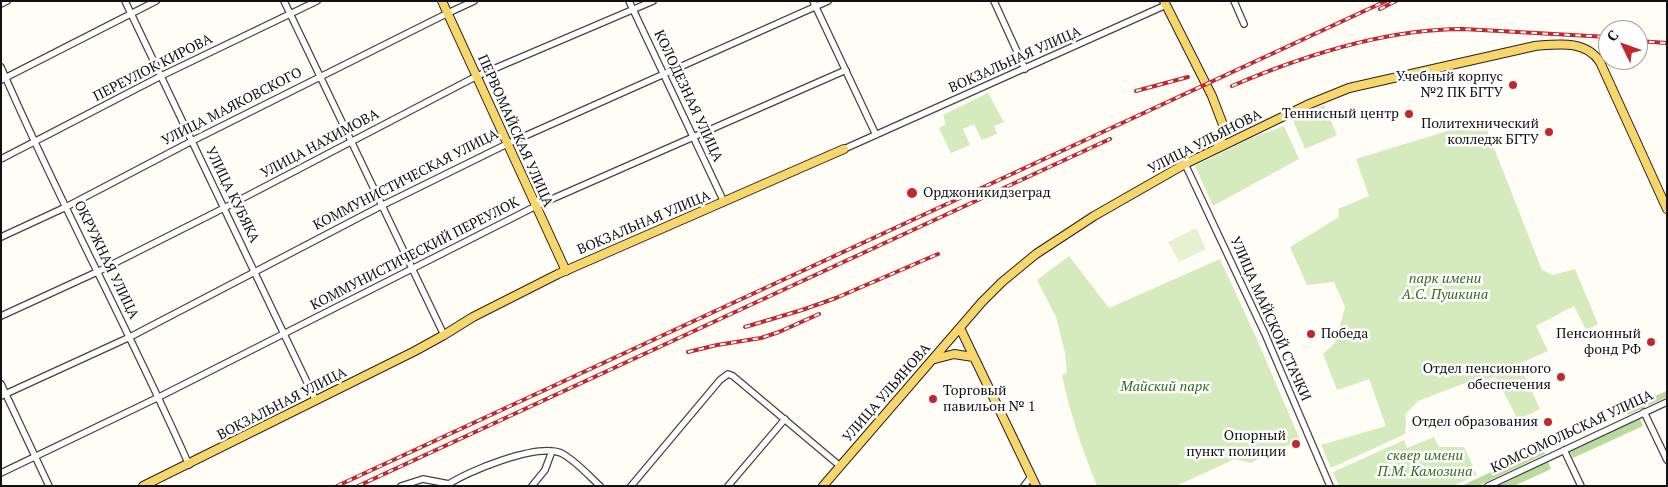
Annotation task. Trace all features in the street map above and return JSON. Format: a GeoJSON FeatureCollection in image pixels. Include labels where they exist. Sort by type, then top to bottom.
{"type":"FeatureCollection","features":[{"type":"Feature","properties":{"kind":"main road","name":"ПЕРВОМАЙСКАЯ УЛИЦА"},"geometry":{"type":"LineString","coordinates":[[442,1],[506,144],[566,271]]}},
{"type":"Feature","properties":{"kind":"main road"},"geometry":{"type":"LineString","coordinates":[[1165,3],[1212,96],[1225,131],[1217,148]]}},
{"type":"Feature","properties":{"kind":"main road","name":"УЛИЦА УЛЬЯНОВА"},"geometry":{"type":"LineString","coordinates":[[823,486],[982,302],[1002,282],[1036,254],[1094,216],[1186,164],[1306,105],[1349,88],[1535,46],[1563,45],[1590,50],[1597,57],[1667,209]]}},
{"type":"Feature","properties":{"kind":"main road"},"geometry":{"type":"LineString","coordinates":[[1225,131],[1240,137]]}},
{"type":"Feature","properties":{"kind":"main road","name":"ВОКЗАЛЬНАЯ УЛИЦА"},"geometry":{"type":"LineString","coordinates":[[144,486],[444,335],[472,316],[566,271],[844,149]]}},
{"type":"Feature","properties":{"kind":"main road"},"geometry":{"type":"LineString","coordinates":[[960,328],[1036,486]]}},
{"type":"Feature","properties":{"kind":"main road"},"geometry":{"type":"LineString","coordinates":[[931,361],[954,354],[973,358]]}},
{"type":"Feature","properties":{"kind":"street"},"geometry":{"type":"LineString","coordinates":[[1,4],[7,1]]}},
{"type":"Feature","properties":{"kind":"street","name":"УЛИЦА КУБЯКА"},"geometry":{"type":"LineString","coordinates":[[125,1],[316,401]]}},
{"type":"Feature","properties":{"kind":"street"},"geometry":{"type":"LineString","coordinates":[[4,79],[156,1]]}},
{"type":"Feature","properties":{"kind":"street"},"geometry":{"type":"LineString","coordinates":[[284,1],[444,335]]}},
{"type":"Feature","properties":{"kind":"street","name":"ПЕРЕУЛОК КИРОВА"},"geometry":{"type":"LineString","coordinates":[[1,159],[161,76],[317,1]]}},
{"type":"Feature","properties":{"kind":"street","name":"УЛИЦА МАЯКОВСКОГО"},"geometry":{"type":"LineString","coordinates":[[1,237],[66,207],[320,76],[474,1]]}},
{"type":"Feature","properties":{"kind":"street","name":"КОЛОДЕЗНАЯ УЛИЦА"},"geometry":{"type":"LineString","coordinates":[[630,1],[724,202]]}},
{"type":"Feature","properties":{"kind":"street","name":"УЛИЦА НАХИМОВА"},"geometry":{"type":"LineString","coordinates":[[1,316],[97,272],[224,208],[477,76],[653,1]]}},
{"type":"Feature","properties":{"kind":"street","name":"КОММУНИСТИЧЕСКАЯ УЛИЦА"},"geometry":{"type":"LineString","coordinates":[[4,395],[130,337],[255,270],[506,144],[664,74],[814,4],[828,1]]}},
{"type":"Feature","properties":{"kind":"street"},"geometry":{"type":"LineString","coordinates":[[994,1],[1025,69]]}},
{"type":"Feature","properties":{"kind":"street"},"geometry":{"type":"LineString","coordinates":[[1234,1],[1244,24]]}},
{"type":"Feature","properties":{"kind":"street","name":"ВОКЗАЛЬНАЯ УЛИЦА"},"geometry":{"type":"LineString","coordinates":[[844,149],[1025,69],[1165,3]]}},
{"type":"Feature","properties":{"kind":"street"},"geometry":{"type":"LineString","coordinates":[[814,4],[876,135]]}},
{"type":"Feature","properties":{"kind":"street","name":"ОКРУЖНАЯ УЛИЦА"},"geometry":{"type":"LineString","coordinates":[[1,67],[4,79],[159,397],[189,465]]}},
{"type":"Feature","properties":{"kind":"street","name":"КОММУНИСТИЧЕСКИЙ ПЕРЕУЛОК"},"geometry":{"type":"LineString","coordinates":[[1,473],[159,397],[536,206],[846,70]]}},
{"type":"Feature","properties":{"kind":"street","name":"УЛИЦА МАЙСКОЙ СТАЧКИ"},"geometry":{"type":"LineString","coordinates":[[1186,164],[1265,334],[1330,486]]}},
{"type":"Feature","properties":{"kind":"street"},"geometry":{"type":"LineString","coordinates":[[631,486],[720,380],[728,374],[840,466]]}},
{"type":"Feature","properties":{"kind":"street"},"geometry":{"type":"LineString","coordinates":[[1,384],[4,395],[49,486]]}},
{"type":"Feature","properties":{"kind":"street","name":"КОМСОМОЛЬСКАЯ УЛИЦА"},"geometry":{"type":"LineString","coordinates":[[1488,486],[1667,402]]}},
{"type":"Feature","properties":{"kind":"street"},"geometry":{"type":"LineString","coordinates":[[1644,412],[1667,460]]}},
{"type":"Feature","properties":{"kind":"street"},"geometry":{"type":"LineString","coordinates":[[728,486],[785,420]]}},
{"type":"Feature","properties":{"kind":"street"},"geometry":{"type":"LineString","coordinates":[[1564,450],[1581,486]]}},
{"type":"Feature","properties":{"kind":"street"},"geometry":{"type":"LineString","coordinates":[[532,486],[545,470],[552,451]]}},
{"type":"Feature","properties":{"kind":"street"},"geometry":{"type":"LineString","coordinates":[[401,486],[423,480],[448,485],[466,475],[512,457],[552,451],[562,454],[600,486]]}},
{"type":"Feature","properties":{"kind":"street"},"geometry":{"type":"LineString","coordinates":[[1024,486],[1031,477]]}},
{"type":"Feature","properties":{"kind":"green space"},"geometry":{"type":"Polygon","coordinates":[[[988,93],[1004,122],[994,126],[997,134],[982,140],[974,124],[963,129],[970,145],[951,153],[939,128],[946,124],[943,115],[988,93]]]}},
{"type":"Feature","properties":{"kind":"green space"},"geometry":{"type":"Polygon","coordinates":[[[1324,105],[1337,135],[1305,149],[1292,118],[1324,105]]]}},
{"type":"Feature","properties":{"kind":"green space","name":"парк имени А.С. Пушкина"},"geometry":{"type":"Polygon","coordinates":[[[1483,120],[1542,270],[1553,275],[1575,269],[1598,324],[1586,330],[1574,306],[1536,326],[1548,351],[1521,363],[1524,375],[1540,409],[1518,420],[1495,376],[1484,382],[1476,379],[1418,401],[1405,415],[1405,434],[1331,468],[1321,445],[1386,426],[1369,379],[1337,390],[1323,354],[1335,343],[1345,307],[1334,282],[1307,285],[1290,247],[1339,217],[1338,209],[1369,196],[1356,159],[1483,120]]]}},
{"type":"Feature","properties":{"kind":"green space"},"geometry":{"type":"Polygon","coordinates":[[[1284,126],[1299,159],[1213,206],[1195,166],[1251,138],[1284,126]]]}},
{"type":"Feature","properties":{"kind":"green space"},"geometry":{"type":"Polygon","coordinates":[[[1196,228],[1206,249],[1179,262],[1168,242],[1196,228]]]}},
{"type":"Feature","properties":{"kind":"green space","name":"Майский парк"},"geometry":{"type":"Polygon","coordinates":[[[1069,256],[1109,308],[1220,259],[1300,440],[1250,463],[1235,459],[1176,486],[1097,486],[1086,459],[1065,389],[1062,375],[1067,373],[1065,353],[1056,317],[1037,280],[1069,256]]]}},
{"type":"Feature","properties":{"kind":"green space"},"geometry":{"type":"Polygon","coordinates":[[[1666,391],[1667,397],[1628,415],[1625,410],[1666,391]]]}},
{"type":"Feature","properties":{"kind":"green space"},"geometry":{"type":"Polygon","coordinates":[[[1640,419],[1643,426],[1573,458],[1570,452],[1640,419]]]}},
{"type":"Feature","properties":{"kind":"green space","name":"сквер имени П.М. Камозина"},"geometry":{"type":"Polygon","coordinates":[[[1434,437],[1439,447],[1464,447],[1477,475],[1453,486],[1339,486],[1333,472],[1404,440],[1407,448],[1434,437]]]}},
{"type":"Feature","properties":{"kind":"green space"},"geometry":{"type":"Polygon","coordinates":[[[1543,448],[1545,454],[1478,486],[1461,486],[1543,448]]]}},
{"type":"Feature","properties":{"kind":"green space"},"geometry":{"type":"Polygon","coordinates":[[[1548,462],[1551,469],[1514,486],[1498,486],[1548,462]]]}},
{"type":"Feature","properties":{"kind":"railway"},"geometry":{"type":"LineString","coordinates":[[337,486],[1386,1]]}},
{"type":"Feature","properties":{"kind":"railway"},"geometry":{"type":"LineString","coordinates":[[1380,9],[1396,1]]}},
{"type":"Feature","properties":{"kind":"railway"},"geometry":{"type":"LineString","coordinates":[[1232,86],[1287,64],[1345,46],[1404,34],[1463,29],[1598,36]]}},
{"type":"Feature","properties":{"kind":"railway"},"geometry":{"type":"LineString","coordinates":[[1648,42],[1667,43]]}},
{"type":"Feature","properties":{"kind":"railway"},"geometry":{"type":"LineString","coordinates":[[1136,91],[1188,77]]}},
{"type":"Feature","properties":{"kind":"railway"},"geometry":{"type":"LineString","coordinates":[[358,486],[1110,139]]}},
{"type":"Feature","properties":{"kind":"railway"},"geometry":{"type":"LineString","coordinates":[[745,327],[836,298],[938,254]]}},
{"type":"Feature","properties":{"kind":"railway"},"geometry":{"type":"LineString","coordinates":[[688,352],[761,338],[819,314]]}},
{"type":"Feature","properties":{"kind":"place","name":"Учебный корпус №2 ПК БГТУ"},"geometry":{"type":"Point","coordinates":[1513,85]}},
{"type":"Feature","properties":{"kind":"place","name":"Теннисный центр"},"geometry":{"type":"Point","coordinates":[1409,114]}},
{"type":"Feature","properties":{"kind":"place","name":"Политехнический колледж БГТУ"},"geometry":{"type":"Point","coordinates":[1549,132]}},
{"type":"Feature","properties":{"kind":"place","name":"Орджоникидзеград"},"geometry":{"type":"Point","coordinates":[912,193]}},
{"type":"Feature","properties":{"kind":"place","name":"Победа"},"geometry":{"type":"Point","coordinates":[1311,334]}},
{"type":"Feature","properties":{"kind":"place","name":"Пенсионный фонд РФ"},"geometry":{"type":"Point","coordinates":[1651,342]}},
{"type":"Feature","properties":{"kind":"place","name":"Отдел пенсионного обеспечения"},"geometry":{"type":"Point","coordinates":[1561,377]}},
{"type":"Feature","properties":{"kind":"place","name":"Торговый павильон № 1"},"geometry":{"type":"Point","coordinates":[933,399]}},
{"type":"Feature","properties":{"kind":"place","name":"Отдел образования"},"geometry":{"type":"Point","coordinates":[1548,422]}},
{"type":"Feature","properties":{"kind":"place","name":"Опорный пункт полиции"},"geometry":{"type":"Point","coordinates":[1296,444]}}]}
